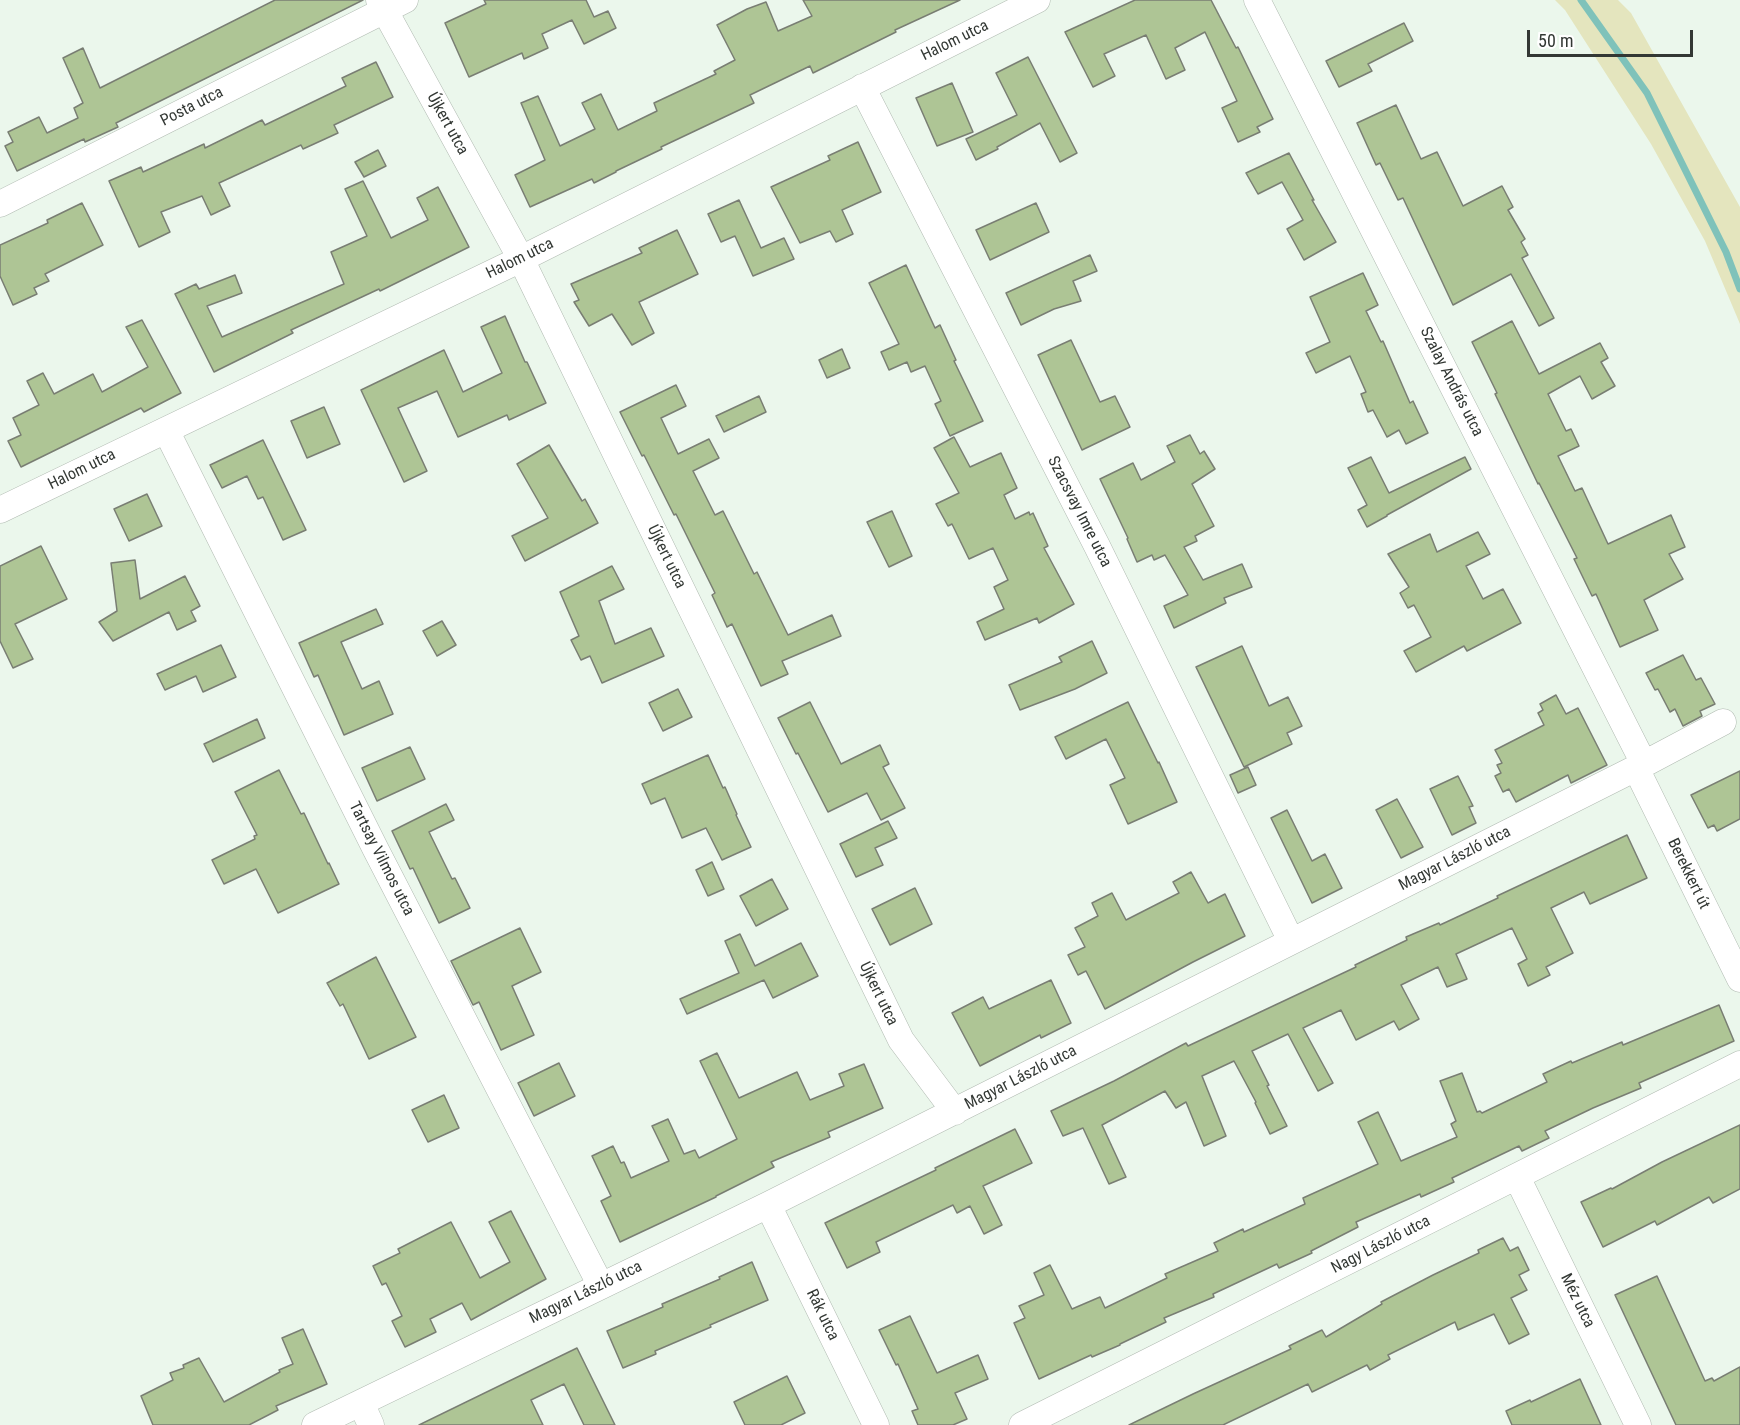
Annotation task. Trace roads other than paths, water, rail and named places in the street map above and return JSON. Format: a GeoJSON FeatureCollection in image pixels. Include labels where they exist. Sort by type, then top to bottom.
{"type":"FeatureCollection","features":[{"type":"Feature","properties":{"kind":"street","name":"Halom utca"},"geometry":{"type":"LineString","coordinates":[[0,510],[521,259],[1036,0]]}},
{"type":"Feature","properties":{"kind":"street","name":"Szalay András utca"},"geometry":{"type":"LineString","coordinates":[[1257,0],[1640,766]]}},
{"type":"Feature","properties":{"kind":"street","name":"Posta utca"},"geometry":{"type":"LineString","coordinates":[[0,204],[389,3]]}},
{"type":"Feature","properties":{"kind":"street","name":"Újkert utca"},"geometry":{"type":"LineString","coordinates":[[389,3],[521,259],[901,1040],[955,1112]]}},
{"type":"Feature","properties":{"kind":"street","name":"Szacsvay Imre utca"},"geometry":{"type":"LineString","coordinates":[[862,87],[1097,546],[1291,940]]}},
{"type":"Feature","properties":{"kind":"street","name":"Tartsay Vilmos utca"},"geometry":{"type":"LineString","coordinates":[[165,430],[376,850],[601,1286]]}},
{"type":"Feature","properties":{"kind":"street","name":"Magyar László utca"},"geometry":{"type":"LineString","coordinates":[[315,1425],[366,1414],[601,1286],[955,1112],[1723,722]]}},
{"type":"Feature","properties":{"kind":"street","name":"Berekkert út"},"geometry":{"type":"LineString","coordinates":[[1640,766],[1740,980]]}},
{"type":"Feature","properties":{"kind":"street","name":"Nagy László utca"},"geometry":{"type":"LineString","coordinates":[[1022,1425],[1740,1064]]}},
{"type":"Feature","properties":{"kind":"street","name":"Méz utca"},"geometry":{"type":"LineString","coordinates":[[1517,1177],[1638,1425]]}},
{"type":"Feature","properties":{"kind":"street","name":"Rák utca"},"geometry":{"type":"LineString","coordinates":[[768,1205],[876,1425]]}},
{"type":"Feature","properties":{"kind":"waterway"},"geometry":{"type":"LineString","coordinates":[[1581,0],[1647,93],[1726,252],[1740,289]]}}]}
